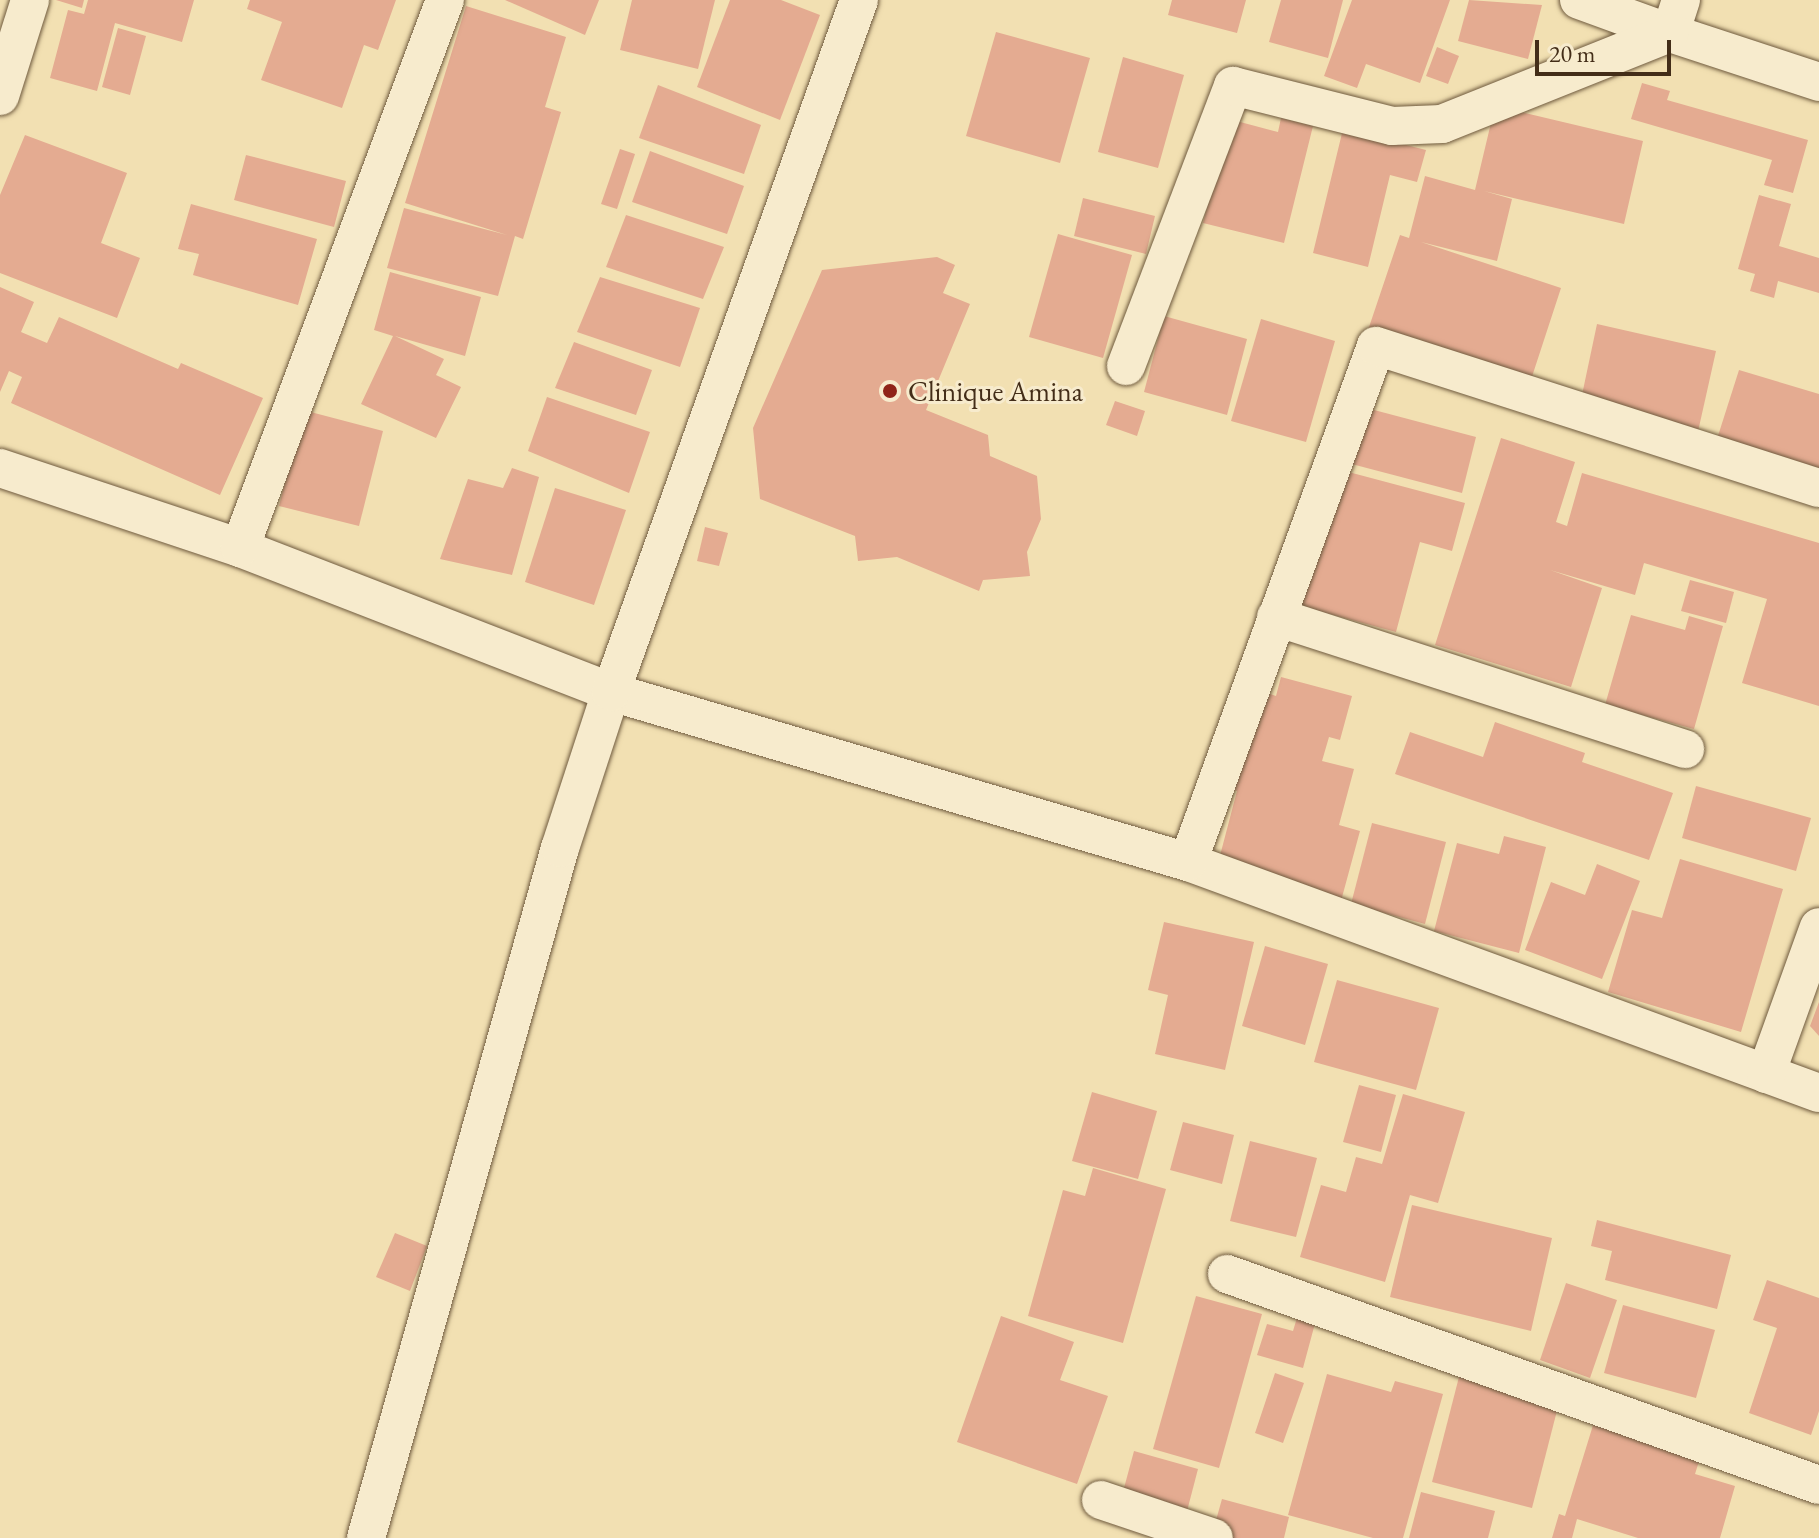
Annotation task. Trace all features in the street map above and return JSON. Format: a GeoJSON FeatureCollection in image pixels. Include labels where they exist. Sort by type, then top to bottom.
{"type":"FeatureCollection","features":[{"type":"Feature","properties":{"kind":"street"},"geometry":{"type":"LineString","coordinates":[[0,96],[30,0]]}},
{"type":"Feature","properties":{"kind":"street"},"geometry":{"type":"LineString","coordinates":[[240,548],[445,0]]}},
{"type":"Feature","properties":{"kind":"street"},"geometry":{"type":"LineString","coordinates":[[366,1538],[560,848],[611,692],[859,0]]}},
{"type":"Feature","properties":{"kind":"street"},"geometry":{"type":"LineString","coordinates":[[1579,0],[1676,16],[1819,82]]}},
{"type":"Feature","properties":{"kind":"street"},"geometry":{"type":"LineString","coordinates":[[1126,366],[1233,86],[1392,126],[1442,124],[1676,16]]}},
{"type":"Feature","properties":{"kind":"street"},"geometry":{"type":"LineString","coordinates":[[1188,862],[1376,346],[1819,488]]}},
{"type":"Feature","properties":{"kind":"street"},"geometry":{"type":"LineString","coordinates":[[0,468],[240,548],[611,692],[1188,862],[1819,1093]]}},
{"type":"Feature","properties":{"kind":"street"},"geometry":{"type":"LineString","coordinates":[[1276,617],[1685,749]]}},
{"type":"Feature","properties":{"kind":"street"},"geometry":{"type":"LineString","coordinates":[[1766,1074],[1819,927]]}},
{"type":"Feature","properties":{"kind":"street"},"geometry":{"type":"LineString","coordinates":[[1227,1274],[1819,1485]]}},
{"type":"Feature","properties":{"kind":"street"},"geometry":{"type":"LineString","coordinates":[[1101,1500],[1214,1538]]}},
{"type":"Feature","properties":{"kind":"building"},"geometry":{"type":"Polygon","coordinates":[[[56,0],[84,0],[82,8],[56,0]]]}},
{"type":"Feature","properties":{"kind":"building"},"geometry":{"type":"Polygon","coordinates":[[[88,0],[194,0],[182,42],[115,23],[97,91],[50,78],[68,10],[84,14],[88,0]]]}},
{"type":"Feature","properties":{"kind":"building"},"geometry":{"type":"Polygon","coordinates":[[[250,0],[396,0],[378,50],[364,45],[342,108],[261,80],[282,22],[247,9],[250,0]]]}},
{"type":"Feature","properties":{"kind":"building"},"geometry":{"type":"Polygon","coordinates":[[[505,0],[599,0],[585,35],[505,0]]]}},
{"type":"Feature","properties":{"kind":"building"},"geometry":{"type":"Polygon","coordinates":[[[632,0],[715,0],[698,69],[620,50],[632,0]]]}},
{"type":"Feature","properties":{"kind":"building"},"geometry":{"type":"Polygon","coordinates":[[[730,0],[781,0],[820,15],[780,120],[697,87],[730,0]]]}},
{"type":"Feature","properties":{"kind":"building"},"geometry":{"type":"Polygon","coordinates":[[[1172,0],[1246,0],[1237,33],[1168,15],[1172,0]]]}},
{"type":"Feature","properties":{"kind":"building"},"geometry":{"type":"Polygon","coordinates":[[[1281,0],[1343,0],[1328,58],[1269,42],[1281,0]]]}},
{"type":"Feature","properties":{"kind":"building"},"geometry":{"type":"Polygon","coordinates":[[[1352,0],[1450,0],[1420,83],[1366,64],[1357,88],[1324,76],[1352,0]]]}},
{"type":"Feature","properties":{"kind":"building"},"geometry":{"type":"Polygon","coordinates":[[[1469,0],[1542,5],[1528,59],[1458,41],[1469,0]]]}},
{"type":"Feature","properties":{"kind":"building"},"geometry":{"type":"Polygon","coordinates":[[[466,6],[566,37],[545,107],[561,112],[523,239],[515,236],[498,296],[387,268],[404,208],[507,235],[405,203],[466,6]]]}},
{"type":"Feature","properties":{"kind":"building"},"geometry":{"type":"Polygon","coordinates":[[[118,28],[146,36],[130,95],[102,87],[118,28]]]}},
{"type":"Feature","properties":{"kind":"building"},"geometry":{"type":"Polygon","coordinates":[[[996,32],[1090,58],[1060,163],[966,136],[996,32]]]}},
{"type":"Feature","properties":{"kind":"building"},"geometry":{"type":"Polygon","coordinates":[[[1437,47],[1459,56],[1448,84],[1426,76],[1437,47]]]}},
{"type":"Feature","properties":{"kind":"building"},"geometry":{"type":"Polygon","coordinates":[[[1123,57],[1184,75],[1158,168],[1098,152],[1123,57]]]}},
{"type":"Feature","properties":{"kind":"building"},"geometry":{"type":"Polygon","coordinates":[[[1642,83],[1670,91],[1667,100],[1808,140],[1793,193],[1764,185],[1772,160],[1631,119],[1642,83]]]}},
{"type":"Feature","properties":{"kind":"building"},"geometry":{"type":"Polygon","coordinates":[[[658,85],[761,125],[744,174],[639,138],[658,85]]]}},
{"type":"Feature","properties":{"kind":"building"},"geometry":{"type":"Polygon","coordinates":[[[1495,106],[1643,141],[1624,224],[1484,191],[1512,199],[1497,261],[1421,242],[1561,288],[1525,398],[1363,345],[1400,235],[1409,238],[1425,176],[1475,190],[1495,106]]]}},
{"type":"Feature","properties":{"kind":"building"},"geometry":{"type":"Polygon","coordinates":[[[1281,118],[1313,126],[1284,243],[1203,223],[1229,119],[1278,132],[1281,118]]]}},
{"type":"Feature","properties":{"kind":"building"},"geometry":{"type":"Polygon","coordinates":[[[1343,129],[1426,150],[1417,182],[1390,175],[1368,267],[1313,253],[1343,129]]]}},
{"type":"Feature","properties":{"kind":"building"},"geometry":{"type":"Polygon","coordinates":[[[25,135],[127,173],[101,243],[140,258],[117,318],[0,273],[0,195],[25,135]]]}},
{"type":"Feature","properties":{"kind":"building"},"geometry":{"type":"Polygon","coordinates":[[[620,149],[635,154],[617,209],[601,204],[620,149]]]}},
{"type":"Feature","properties":{"kind":"building"},"geometry":{"type":"Polygon","coordinates":[[[650,151],[744,186],[727,234],[632,202],[650,151]]]}},
{"type":"Feature","properties":{"kind":"building"},"geometry":{"type":"Polygon","coordinates":[[[246,155],[346,181],[334,227],[234,200],[246,155]]]}},
{"type":"Feature","properties":{"kind":"building"},"geometry":{"type":"Polygon","coordinates":[[[1759,195],[1791,204],[1779,246],[1819,258],[1819,293],[1778,281],[1774,298],[1750,291],[1755,274],[1738,269],[1759,195]]]}},
{"type":"Feature","properties":{"kind":"building"},"geometry":{"type":"Polygon","coordinates":[[[1083,198],[1155,216],[1146,254],[1074,236],[1083,198]]]}},
{"type":"Feature","properties":{"kind":"building"},"geometry":{"type":"Polygon","coordinates":[[[191,204],[317,239],[298,305],[193,275],[199,254],[178,249],[191,204]]]}},
{"type":"Feature","properties":{"kind":"building"},"geometry":{"type":"Polygon","coordinates":[[[626,215],[724,247],[703,299],[606,267],[626,215]]]}},
{"type":"Feature","properties":{"kind":"building"},"geometry":{"type":"Polygon","coordinates":[[[1058,234],[1132,255],[1103,358],[1029,337],[1058,234]]]}},
{"type":"Feature","properties":{"kind":"building"},"geometry":{"type":"Polygon","coordinates":[[[937,257],[955,265],[943,293],[970,304],[926,410],[988,435],[990,456],[1037,476],[1041,519],[1027,552],[1030,576],[983,580],[979,591],[897,557],[858,561],[855,536],[760,499],[753,428],[822,270],[937,257]]]}},
{"type":"Feature","properties":{"kind":"building"},"geometry":{"type":"Polygon","coordinates":[[[390,272],[481,297],[465,356],[395,336],[444,359],[436,375],[461,387],[436,438],[361,404],[393,336],[374,330],[390,272]]]}},
{"type":"Feature","properties":{"kind":"building"},"geometry":{"type":"Polygon","coordinates":[[[600,277],[700,308],[680,367],[577,332],[600,277]]]}},
{"type":"Feature","properties":{"kind":"building"},"geometry":{"type":"Polygon","coordinates":[[[0,287],[34,302],[21,332],[47,343],[59,317],[178,369],[181,363],[263,398],[220,495],[11,403],[22,377],[9,371],[0,392],[0,287]]]}},
{"type":"Feature","properties":{"kind":"building"},"geometry":{"type":"Polygon","coordinates":[[[1164,316],[1247,339],[1227,415],[1144,392],[1164,316]]]}},
{"type":"Feature","properties":{"kind":"building"},"geometry":{"type":"Polygon","coordinates":[[[1261,319],[1335,341],[1306,442],[1231,421],[1261,319]]]}},
{"type":"Feature","properties":{"kind":"building"},"geometry":{"type":"Polygon","coordinates":[[[1597,324],[1716,351],[1693,454],[1575,428],[1597,324]]]}},
{"type":"Feature","properties":{"kind":"building"},"geometry":{"type":"Polygon","coordinates":[[[574,342],[652,370],[636,415],[555,388],[574,342]]]}},
{"type":"Feature","properties":{"kind":"building"},"geometry":{"type":"Polygon","coordinates":[[[1739,370],[1819,394],[1819,498],[1709,464],[1739,370]]]}},
{"type":"Feature","properties":{"kind":"building"},"geometry":{"type":"Polygon","coordinates":[[[547,397],[650,432],[629,493],[528,451],[547,397]]]}},
{"type":"Feature","properties":{"kind":"building"},"geometry":{"type":"Polygon","coordinates":[[[1115,401],[1145,411],[1137,436],[1106,425],[1115,401]]]}},
{"type":"Feature","properties":{"kind":"building"},"geometry":{"type":"Polygon","coordinates":[[[1359,406],[1476,437],[1462,493],[1344,462],[1359,406]]]}},
{"type":"Feature","properties":{"kind":"building"},"geometry":{"type":"Polygon","coordinates":[[[303,410],[383,431],[359,526],[279,506],[303,410]]]}},
{"type":"Feature","properties":{"kind":"building"},"geometry":{"type":"Polygon","coordinates":[[[1501,438],[1575,462],[1556,522],[1567,526],[1582,473],[1819,543],[1819,706],[1742,683],[1767,599],[1644,563],[1635,595],[1550,570],[1602,588],[1571,687],[1435,645],[1501,438]]]}},
{"type":"Feature","properties":{"kind":"building"},"geometry":{"type":"Polygon","coordinates":[[[1326,466],[1465,503],[1452,551],[1420,542],[1396,632],[1289,603],[1326,466]]]}},
{"type":"Feature","properties":{"kind":"building"},"geometry":{"type":"Polygon","coordinates":[[[512,468],[539,477],[512,575],[440,559],[468,479],[503,488],[512,468]]]}},
{"type":"Feature","properties":{"kind":"building"},"geometry":{"type":"Polygon","coordinates":[[[555,488],[626,510],[594,605],[525,582],[555,488]]]}},
{"type":"Feature","properties":{"kind":"building"},"geometry":{"type":"Polygon","coordinates":[[[705,527],[728,533],[719,566],[697,561],[705,527]]]}},
{"type":"Feature","properties":{"kind":"building"},"geometry":{"type":"Polygon","coordinates":[[[1690,580],[1734,592],[1726,623],[1681,611],[1690,580]]]}},
{"type":"Feature","properties":{"kind":"building"},"geometry":{"type":"Polygon","coordinates":[[[1631,615],[1685,630],[1689,616],[1723,626],[1694,729],[1605,705],[1631,615]]]}},
{"type":"Feature","properties":{"kind":"building"},"geometry":{"type":"Polygon","coordinates":[[[1281,677],[1352,696],[1340,740],[1329,737],[1322,761],[1354,769],[1339,825],[1360,831],[1341,901],[1217,867],[1237,791],[1230,789],[1257,690],[1276,696],[1281,677]]]}},
{"type":"Feature","properties":{"kind":"building"},"geometry":{"type":"Polygon","coordinates":[[[1495,722],[1585,753],[1582,762],[1673,793],[1649,860],[1395,774],[1410,732],[1483,757],[1495,722]]]}},
{"type":"Feature","properties":{"kind":"building"},"geometry":{"type":"Polygon","coordinates":[[[1696,786],[1811,818],[1796,871],[1682,838],[1696,786]]]}},
{"type":"Feature","properties":{"kind":"building"},"geometry":{"type":"Polygon","coordinates":[[[1372,823],[1446,842],[1425,924],[1351,904],[1372,823]]]}},
{"type":"Feature","properties":{"kind":"building"},"geometry":{"type":"Polygon","coordinates":[[[1504,836],[1546,847],[1519,953],[1434,931],[1457,843],[1499,854],[1504,836]]]}},
{"type":"Feature","properties":{"kind":"building"},"geometry":{"type":"Polygon","coordinates":[[[1680,859],[1783,889],[1741,1032],[1608,992],[1632,910],[1662,918],[1680,859]]]}},
{"type":"Feature","properties":{"kind":"building"},"geometry":{"type":"Polygon","coordinates":[[[1597,864],[1640,881],[1602,979],[1525,950],[1551,882],[1585,895],[1597,864]]]}},
{"type":"Feature","properties":{"kind":"building"},"geometry":{"type":"Polygon","coordinates":[[[1164,922],[1254,942],[1225,1070],[1155,1054],[1168,995],[1148,990],[1164,922]]]}},
{"type":"Feature","properties":{"kind":"building"},"geometry":{"type":"Polygon","coordinates":[[[1265,946],[1328,964],[1305,1045],[1242,1026],[1265,946]]]}},
{"type":"Feature","properties":{"kind":"building"},"geometry":{"type":"Polygon","coordinates":[[[1337,980],[1439,1008],[1416,1090],[1314,1062],[1337,980]]]}},
{"type":"Feature","properties":{"kind":"building"},"geometry":{"type":"Polygon","coordinates":[[[1819,1002],[1819,1036],[1810,1026],[1819,1002]]]}},
{"type":"Feature","properties":{"kind":"building"},"geometry":{"type":"Polygon","coordinates":[[[1359,1085],[1396,1095],[1381,1152],[1343,1142],[1359,1085]]]}},
{"type":"Feature","properties":{"kind":"building"},"geometry":{"type":"Polygon","coordinates":[[[1092,1092],[1157,1111],[1138,1179],[1072,1161],[1092,1092]]]}},
{"type":"Feature","properties":{"kind":"building"},"geometry":{"type":"Polygon","coordinates":[[[1403,1094],[1465,1112],[1438,1203],[1410,1195],[1385,1282],[1300,1257],[1321,1185],[1346,1192],[1356,1157],[1382,1164],[1403,1094]]]}},
{"type":"Feature","properties":{"kind":"building"},"geometry":{"type":"Polygon","coordinates":[[[1183,1122],[1234,1135],[1222,1184],[1170,1170],[1183,1122]]]}},
{"type":"Feature","properties":{"kind":"building"},"geometry":{"type":"Polygon","coordinates":[[[1250,1141],[1317,1158],[1296,1237],[1230,1221],[1250,1141]]]}},
{"type":"Feature","properties":{"kind":"building"},"geometry":{"type":"Polygon","coordinates":[[[1093,1168],[1166,1189],[1123,1343],[1028,1316],[1063,1190],[1085,1196],[1093,1168]]]}},
{"type":"Feature","properties":{"kind":"building"},"geometry":{"type":"Polygon","coordinates":[[[1412,1205],[1552,1238],[1531,1331],[1390,1297],[1412,1205]]]}},
{"type":"Feature","properties":{"kind":"building"},"geometry":{"type":"Polygon","coordinates":[[[1597,1220],[1731,1255],[1717,1309],[1605,1280],[1612,1251],[1591,1246],[1597,1220]]]}},
{"type":"Feature","properties":{"kind":"building"},"geometry":{"type":"Polygon","coordinates":[[[395,1233],[427,1246],[410,1291],[376,1277],[395,1233]]]}},
{"type":"Feature","properties":{"kind":"building"},"geometry":{"type":"Polygon","coordinates":[[[1767,1280],[1819,1298],[1819,1411],[1811,1435],[1749,1413],[1777,1328],[1753,1320],[1767,1280]]]}},
{"type":"Feature","properties":{"kind":"building"},"geometry":{"type":"Polygon","coordinates":[[[1566,1283],[1617,1300],[1590,1378],[1540,1360],[1566,1283]]]}},
{"type":"Feature","properties":{"kind":"building"},"geometry":{"type":"Polygon","coordinates":[[[1196,1296],[1262,1314],[1219,1468],[1153,1449],[1196,1296]]]}},
{"type":"Feature","properties":{"kind":"building"},"geometry":{"type":"Polygon","coordinates":[[[1623,1305],[1715,1330],[1696,1398],[1604,1373],[1623,1305]]]}},
{"type":"Feature","properties":{"kind":"building"},"geometry":{"type":"Polygon","coordinates":[[[1299,1311],[1317,1316],[1303,1368],[1257,1355],[1267,1324],[1293,1331],[1299,1311]]]}},
{"type":"Feature","properties":{"kind":"building"},"geometry":{"type":"Polygon","coordinates":[[[1001,1316],[1074,1342],[1060,1380],[1108,1396],[1077,1484],[957,1442],[1001,1316]]]}},
{"type":"Feature","properties":{"kind":"building"},"geometry":{"type":"Polygon","coordinates":[[[1275,1373],[1304,1383],[1283,1443],[1255,1433],[1275,1373]]]}},
{"type":"Feature","properties":{"kind":"building"},"geometry":{"type":"Polygon","coordinates":[[[1460,1373],[1560,1399],[1532,1508],[1432,1482],[1460,1373]]]}},
{"type":"Feature","properties":{"kind":"building"},"geometry":{"type":"Polygon","coordinates":[[[1327,1374],[1391,1392],[1395,1381],[1443,1394],[1403,1538],[1373,1538],[1288,1515],[1327,1374]]]}},
{"type":"Feature","properties":{"kind":"building"},"geometry":{"type":"Polygon","coordinates":[[[1594,1422],[1701,1455],[1695,1474],[1735,1486],[1720,1538],[1638,1538],[1577,1519],[1572,1538],[1552,1538],[1559,1514],[1565,1516],[1594,1422]]]}},
{"type":"Feature","properties":{"kind":"building"},"geometry":{"type":"Polygon","coordinates":[[[1134,1451],[1198,1469],[1180,1538],[1114,1525],[1134,1451]]]}},
{"type":"Feature","properties":{"kind":"building"},"geometry":{"type":"Polygon","coordinates":[[[1421,1492],[1495,1511],[1488,1538],[1409,1538],[1421,1492]]]}},
{"type":"Feature","properties":{"kind":"building"},"geometry":{"type":"Polygon","coordinates":[[[1222,1499],[1289,1517],[1284,1538],[1211,1538],[1222,1499]]]}},
{"type":"Feature","properties":{"kind":"place","name":"Clinique Amina"},"geometry":{"type":"Point","coordinates":[890,391]}}]}
